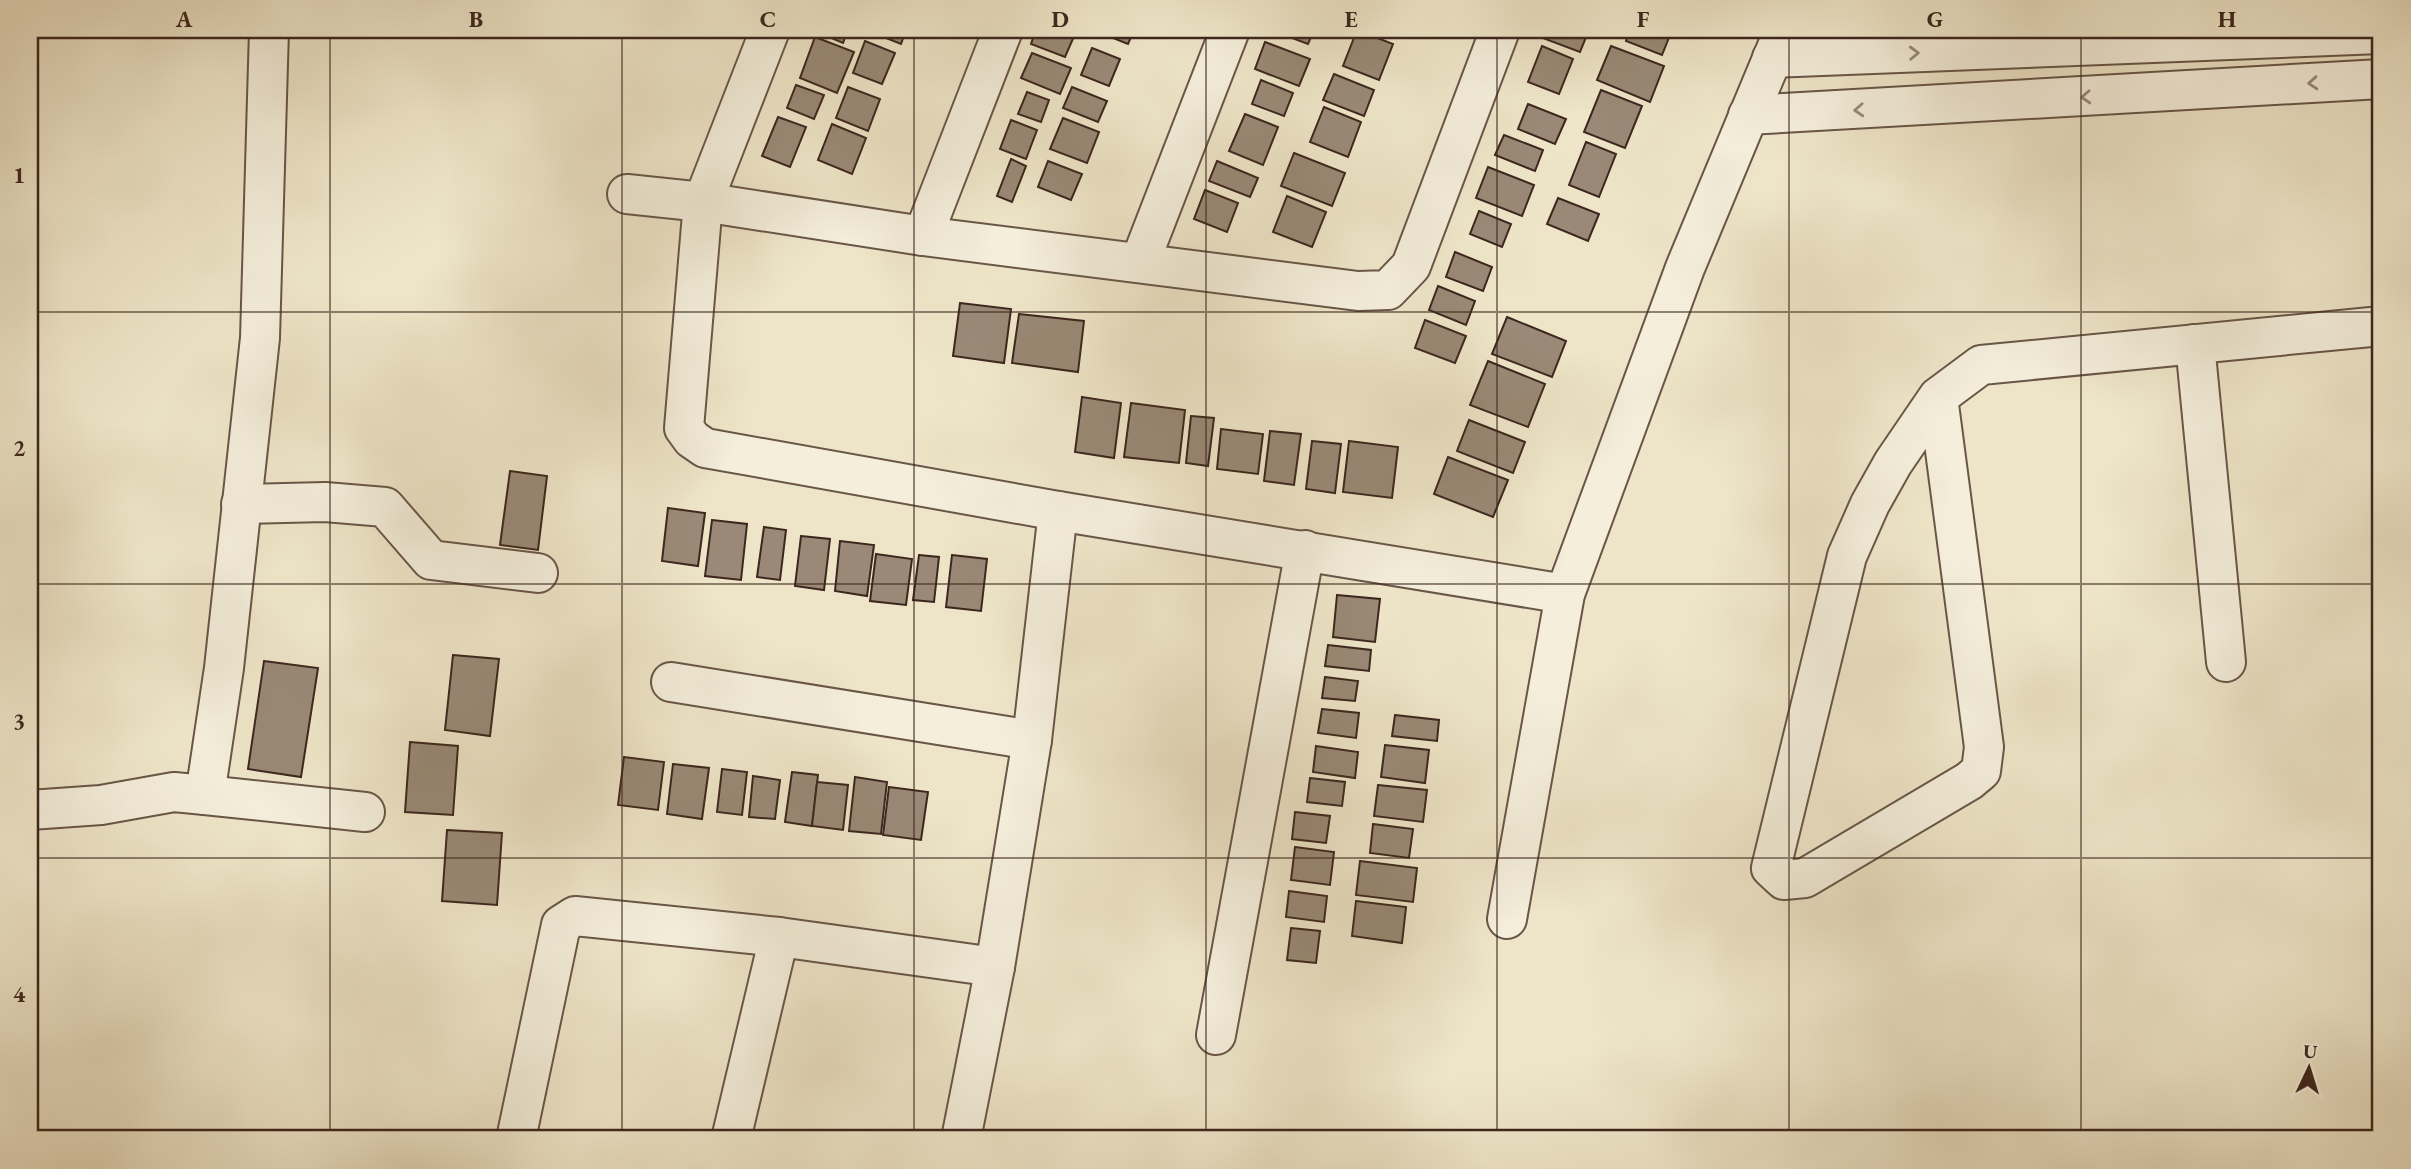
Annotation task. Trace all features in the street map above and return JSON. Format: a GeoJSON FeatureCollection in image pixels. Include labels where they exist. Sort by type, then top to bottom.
{"type":"FeatureCollection","features":[{"type":"Feature","properties":{"kind":"street"},"geometry":{"type":"LineString","coordinates":[[205,795],[224,668],[260,338],[269,30]]}},
{"type":"Feature","properties":{"kind":"street"},"geometry":{"type":"LineString","coordinates":[[770,30],[703,202],[684,428],[692,439],[705,448],[1565,594]]}},
{"type":"Feature","properties":{"kind":"street"},"geometry":{"type":"LineString","coordinates":[[923,236],[1003,30]]}},
{"type":"Feature","properties":{"kind":"street"},"geometry":{"type":"LineString","coordinates":[[1140,262],[1230,30]]}},
{"type":"Feature","properties":{"kind":"street"},"geometry":{"type":"LineString","coordinates":[[627,194],[703,202],[923,236],[1358,291],[1388,290],[1411,266],[1500,30]]}},
{"type":"Feature","properties":{"kind":"street"},"geometry":{"type":"LineString","coordinates":[[1507,919],[1565,594],[1685,268],[1778,44],[2381,34]]}},
{"type":"Feature","properties":{"kind":"street"},"geometry":{"type":"LineString","coordinates":[[1748,116],[2381,79]]}},
{"type":"Feature","properties":{"kind":"street"},"geometry":{"type":"LineString","coordinates":[[1937,397],[1984,747],[1982,771],[1805,878],[1784,880],[1771,868],[1847,556],[1870,504],[1893,463],[1937,397],[1981,365],[2381,326]]}},
{"type":"Feature","properties":{"kind":"street"},"geometry":{"type":"LineString","coordinates":[[2195,344],[2226,662]]}},
{"type":"Feature","properties":{"kind":"street"},"geometry":{"type":"LineString","coordinates":[[241,504],[325,502],[385,507],[432,560],[538,573]]}},
{"type":"Feature","properties":{"kind":"street"},"geometry":{"type":"LineString","coordinates":[[961,1139],[995,967],[1032,740],[1058,510]]}},
{"type":"Feature","properties":{"kind":"street"},"geometry":{"type":"LineString","coordinates":[[1216,1035],[1305,550]]}},
{"type":"Feature","properties":{"kind":"street"},"geometry":{"type":"LineString","coordinates":[[671,682],[1032,740]]}},
{"type":"Feature","properties":{"kind":"street"},"geometry":{"type":"LineString","coordinates":[[30,810],[101,805],[174,792],[365,812]]}},
{"type":"Feature","properties":{"kind":"street"},"geometry":{"type":"LineString","coordinates":[[516,1139],[561,925],[575,916],[779,937],[995,967]]}},
{"type":"Feature","properties":{"kind":"street"},"geometry":{"type":"LineString","coordinates":[[731,1139],[779,937]]}},
{"type":"Feature","properties":{"kind":"building"},"geometry":{"type":"Polygon","coordinates":[[[824,30],[848,30],[843,43],[822,34],[824,30]]]}},
{"type":"Feature","properties":{"kind":"building"},"geometry":{"type":"Polygon","coordinates":[[[866,30],[906,30],[901,44],[866,30]]]}},
{"type":"Feature","properties":{"kind":"building"},"geometry":{"type":"Polygon","coordinates":[[[1036,30],[1065,30],[1075,34],[1065,57],[1031,44],[1036,30]]]}},
{"type":"Feature","properties":{"kind":"building"},"geometry":{"type":"Polygon","coordinates":[[[1093,30],[1134,30],[1128,44],[1093,30]]]}},
{"type":"Feature","properties":{"kind":"building"},"geometry":{"type":"Polygon","coordinates":[[[1271,30],[1314,30],[1308,44],[1271,30]]]}},
{"type":"Feature","properties":{"kind":"building"},"geometry":{"type":"Polygon","coordinates":[[[1357,30],[1393,44],[1379,80],[1343,66],[1357,30]]]}},
{"type":"Feature","properties":{"kind":"building"},"geometry":{"type":"Polygon","coordinates":[[[1543,30],[1589,30],[1580,52],[1540,37],[1543,30]]]}},
{"type":"Feature","properties":{"kind":"building"},"geometry":{"type":"Polygon","coordinates":[[[1630,30],[1672,30],[1662,55],[1626,41],[1630,30]]]}},
{"type":"Feature","properties":{"kind":"building"},"geometry":{"type":"Polygon","coordinates":[[[815,37],[854,52],[837,93],[800,78],[815,37]]]}},
{"type":"Feature","properties":{"kind":"building"},"geometry":{"type":"Polygon","coordinates":[[[865,41],[895,53],[882,84],[853,73],[865,41]]]}},
{"type":"Feature","properties":{"kind":"building"},"geometry":{"type":"Polygon","coordinates":[[[1265,42],[1310,59],[1299,86],[1255,69],[1265,42]]]}},
{"type":"Feature","properties":{"kind":"building"},"geometry":{"type":"Polygon","coordinates":[[[1542,46],[1573,59],[1559,94],[1528,82],[1542,46]]]}},
{"type":"Feature","properties":{"kind":"building"},"geometry":{"type":"Polygon","coordinates":[[[1611,46],[1664,66],[1650,102],[1597,80],[1611,46]]]}},
{"type":"Feature","properties":{"kind":"building"},"geometry":{"type":"Polygon","coordinates":[[[1092,48],[1120,59],[1109,86],[1081,75],[1092,48]]]}},
{"type":"Feature","properties":{"kind":"building"},"geometry":{"type":"Polygon","coordinates":[[[1032,53],[1071,68],[1060,94],[1021,78],[1032,53]]]}},
{"type":"Feature","properties":{"kind":"building"},"geometry":{"type":"Polygon","coordinates":[[[1334,74],[1374,90],[1364,116],[1323,100],[1334,74]]]}},
{"type":"Feature","properties":{"kind":"building"},"geometry":{"type":"Polygon","coordinates":[[[1261,80],[1293,93],[1284,116],[1252,104],[1261,80]]]}},
{"type":"Feature","properties":{"kind":"building"},"geometry":{"type":"Polygon","coordinates":[[[796,85],[824,95],[814,119],[787,108],[796,85]]]}},
{"type":"Feature","properties":{"kind":"building"},"geometry":{"type":"Polygon","coordinates":[[[848,87],[880,99],[868,131],[836,118],[848,87]]]}},
{"type":"Feature","properties":{"kind":"building"},"geometry":{"type":"Polygon","coordinates":[[[1072,87],[1107,101],[1098,122],[1063,108],[1072,87]]]}},
{"type":"Feature","properties":{"kind":"building"},"geometry":{"type":"Polygon","coordinates":[[[1601,90],[1642,106],[1625,148],[1584,132],[1601,90]]]}},
{"type":"Feature","properties":{"kind":"building"},"geometry":{"type":"Polygon","coordinates":[[[1027,92],[1049,100],[1041,122],[1018,114],[1027,92]]]}},
{"type":"Feature","properties":{"kind":"building"},"geometry":{"type":"Polygon","coordinates":[[[1528,104],[1566,119],[1555,144],[1518,129],[1528,104]]]}},
{"type":"Feature","properties":{"kind":"building"},"geometry":{"type":"Polygon","coordinates":[[[1324,107],[1361,122],[1348,157],[1310,142],[1324,107]]]}},
{"type":"Feature","properties":{"kind":"building"},"geometry":{"type":"Polygon","coordinates":[[[1245,114],[1278,127],[1263,165],[1229,151],[1245,114]]]}},
{"type":"Feature","properties":{"kind":"building"},"geometry":{"type":"Polygon","coordinates":[[[778,117],[806,127],[790,167],[762,156],[778,117]]]}},
{"type":"Feature","properties":{"kind":"building"},"geometry":{"type":"Polygon","coordinates":[[[1063,118],[1099,132],[1087,163],[1050,149],[1063,118]]]}},
{"type":"Feature","properties":{"kind":"building"},"geometry":{"type":"Polygon","coordinates":[[[1011,120],[1037,130],[1026,159],[1000,149],[1011,120]]]}},
{"type":"Feature","properties":{"kind":"building"},"geometry":{"type":"Polygon","coordinates":[[[832,124],[866,138],[852,174],[818,160],[832,124]]]}},
{"type":"Feature","properties":{"kind":"building"},"geometry":{"type":"Polygon","coordinates":[[[1504,135],[1543,150],[1535,171],[1495,155],[1504,135]]]}},
{"type":"Feature","properties":{"kind":"building"},"geometry":{"type":"Polygon","coordinates":[[[1586,142],[1616,154],[1599,197],[1569,185],[1586,142]]]}},
{"type":"Feature","properties":{"kind":"building"},"geometry":{"type":"Polygon","coordinates":[[[1294,153],[1345,173],[1332,206],[1281,186],[1294,153]]]}},
{"type":"Feature","properties":{"kind":"building"},"geometry":{"type":"Polygon","coordinates":[[[1011,159],[1026,166],[1012,202],[997,196],[1011,159]]]}},
{"type":"Feature","properties":{"kind":"building"},"geometry":{"type":"Polygon","coordinates":[[[1048,161],[1082,174],[1071,200],[1038,187],[1048,161]]]}},
{"type":"Feature","properties":{"kind":"building"},"geometry":{"type":"Polygon","coordinates":[[[1217,161],[1258,178],[1250,197],[1209,181],[1217,161]]]}},
{"type":"Feature","properties":{"kind":"building"},"geometry":{"type":"Polygon","coordinates":[[[1488,167],[1534,185],[1522,216],[1476,198],[1488,167]]]}},
{"type":"Feature","properties":{"kind":"building"},"geometry":{"type":"Polygon","coordinates":[[[1205,190],[1238,203],[1227,232],[1194,219],[1205,190]]]}},
{"type":"Feature","properties":{"kind":"building"},"geometry":{"type":"Polygon","coordinates":[[[1287,196],[1326,212],[1312,247],[1273,232],[1287,196]]]}},
{"type":"Feature","properties":{"kind":"building"},"geometry":{"type":"Polygon","coordinates":[[[1558,198],[1599,214],[1588,241],[1547,224],[1558,198]]]}},
{"type":"Feature","properties":{"kind":"building"},"geometry":{"type":"Polygon","coordinates":[[[1479,211],[1511,224],[1502,247],[1470,234],[1479,211]]]}},
{"type":"Feature","properties":{"kind":"building"},"geometry":{"type":"Polygon","coordinates":[[[1455,252],[1492,267],[1483,291],[1446,277],[1455,252]]]}},
{"type":"Feature","properties":{"kind":"building"},"geometry":{"type":"Polygon","coordinates":[[[1438,286],[1475,301],[1466,325],[1429,310],[1438,286]]]}},
{"type":"Feature","properties":{"kind":"building"},"geometry":{"type":"Polygon","coordinates":[[[960,303],[1011,309],[1004,363],[953,356],[960,303]]]}},
{"type":"Feature","properties":{"kind":"building"},"geometry":{"type":"Polygon","coordinates":[[[1019,314],[1084,321],[1078,372],[1012,363],[1019,314]]]}},
{"type":"Feature","properties":{"kind":"building"},"geometry":{"type":"Polygon","coordinates":[[[1507,317],[1566,341],[1552,377],[1492,354],[1507,317]]]}},
{"type":"Feature","properties":{"kind":"building"},"geometry":{"type":"Polygon","coordinates":[[[1425,320],[1466,336],[1455,363],[1415,348],[1425,320]]]}},
{"type":"Feature","properties":{"kind":"building"},"geometry":{"type":"Polygon","coordinates":[[[1488,361],[1545,384],[1528,427],[1470,405],[1488,361]]]}},
{"type":"Feature","properties":{"kind":"building"},"geometry":{"type":"Polygon","coordinates":[[[1082,397],[1121,403],[1114,458],[1075,452],[1082,397]]]}},
{"type":"Feature","properties":{"kind":"building"},"geometry":{"type":"Polygon","coordinates":[[[1131,403],[1185,410],[1179,463],[1124,457],[1131,403]]]}},
{"type":"Feature","properties":{"kind":"building"},"geometry":{"type":"Polygon","coordinates":[[[1191,416],[1214,418],[1208,466],[1186,463],[1191,416]]]}},
{"type":"Feature","properties":{"kind":"building"},"geometry":{"type":"Polygon","coordinates":[[[1469,420],[1525,442],[1513,473],[1457,451],[1469,420]]]}},
{"type":"Feature","properties":{"kind":"building"},"geometry":{"type":"Polygon","coordinates":[[[1221,429],[1263,434],[1258,474],[1217,469],[1221,429]]]}},
{"type":"Feature","properties":{"kind":"building"},"geometry":{"type":"Polygon","coordinates":[[[1270,431],[1301,434],[1294,485],[1264,481],[1270,431]]]}},
{"type":"Feature","properties":{"kind":"building"},"geometry":{"type":"Polygon","coordinates":[[[1312,441],[1341,444],[1335,493],[1306,489],[1312,441]]]}},
{"type":"Feature","properties":{"kind":"building"},"geometry":{"type":"Polygon","coordinates":[[[1349,441],[1398,447],[1392,498],[1343,492],[1349,441]]]}},
{"type":"Feature","properties":{"kind":"building"},"geometry":{"type":"Polygon","coordinates":[[[1448,457],[1508,480],[1493,517],[1434,494],[1448,457]]]}},
{"type":"Feature","properties":{"kind":"building"},"geometry":{"type":"Polygon","coordinates":[[[510,471],[547,476],[538,550],[500,545],[510,471]]]}},
{"type":"Feature","properties":{"kind":"building"},"geometry":{"type":"Polygon","coordinates":[[[668,508],[705,513],[698,566],[662,561],[668,508]]]}},
{"type":"Feature","properties":{"kind":"building"},"geometry":{"type":"Polygon","coordinates":[[[712,520],[747,524],[741,580],[705,576],[712,520]]]}},
{"type":"Feature","properties":{"kind":"building"},"geometry":{"type":"Polygon","coordinates":[[[764,527],[786,530],[780,580],[757,577],[764,527]]]}},
{"type":"Feature","properties":{"kind":"building"},"geometry":{"type":"Polygon","coordinates":[[[801,536],[830,539],[824,590],[795,586],[801,536]]]}},
{"type":"Feature","properties":{"kind":"building"},"geometry":{"type":"Polygon","coordinates":[[[840,541],[874,545],[867,596],[835,591],[840,541]]]}},
{"type":"Feature","properties":{"kind":"building"},"geometry":{"type":"Polygon","coordinates":[[[876,554],[912,559],[906,605],[870,601],[876,554]]]}},
{"type":"Feature","properties":{"kind":"building"},"geometry":{"type":"Polygon","coordinates":[[[919,555],[939,557],[934,602],[913,600],[919,555]]]}},
{"type":"Feature","properties":{"kind":"building"},"geometry":{"type":"Polygon","coordinates":[[[952,555],[987,559],[981,611],[946,607],[952,555]]]}},
{"type":"Feature","properties":{"kind":"building"},"geometry":{"type":"Polygon","coordinates":[[[1337,595],[1380,599],[1375,642],[1333,637],[1337,595]]]}},
{"type":"Feature","properties":{"kind":"building"},"geometry":{"type":"Polygon","coordinates":[[[1328,645],[1371,650],[1369,671],[1325,666],[1328,645]]]}},
{"type":"Feature","properties":{"kind":"building"},"geometry":{"type":"Polygon","coordinates":[[[453,655],[499,659],[490,736],[445,730],[453,655]]]}},
{"type":"Feature","properties":{"kind":"building"},"geometry":{"type":"Polygon","coordinates":[[[264,661],[318,668],[301,777],[248,769],[264,661]]]}},
{"type":"Feature","properties":{"kind":"building"},"geometry":{"type":"Polygon","coordinates":[[[1325,677],[1358,681],[1355,701],[1322,698],[1325,677]]]}},
{"type":"Feature","properties":{"kind":"building"},"geometry":{"type":"Polygon","coordinates":[[[1322,709],[1359,713],[1356,738],[1318,733],[1322,709]]]}},
{"type":"Feature","properties":{"kind":"building"},"geometry":{"type":"Polygon","coordinates":[[[1395,715],[1439,720],[1437,741],[1392,736],[1395,715]]]}},
{"type":"Feature","properties":{"kind":"building"},"geometry":{"type":"Polygon","coordinates":[[[410,742],[458,746],[453,815],[405,812],[410,742]]]}},
{"type":"Feature","properties":{"kind":"building"},"geometry":{"type":"Polygon","coordinates":[[[1385,745],[1429,750],[1425,783],[1381,777],[1385,745]]]}},
{"type":"Feature","properties":{"kind":"building"},"geometry":{"type":"Polygon","coordinates":[[[1316,746],[1358,752],[1355,778],[1313,772],[1316,746]]]}},
{"type":"Feature","properties":{"kind":"building"},"geometry":{"type":"Polygon","coordinates":[[[624,757],[664,762],[658,810],[618,805],[624,757]]]}},
{"type":"Feature","properties":{"kind":"building"},"geometry":{"type":"Polygon","coordinates":[[[673,764],[709,768],[702,819],[667,814],[673,764]]]}},
{"type":"Feature","properties":{"kind":"building"},"geometry":{"type":"Polygon","coordinates":[[[722,769],[747,772],[742,815],[717,812],[722,769]]]}},
{"type":"Feature","properties":{"kind":"building"},"geometry":{"type":"Polygon","coordinates":[[[792,772],[818,775],[812,826],[785,822],[792,772]]]}},
{"type":"Feature","properties":{"kind":"building"},"geometry":{"type":"Polygon","coordinates":[[[753,776],[780,780],[775,819],[749,817],[753,776]]]}},
{"type":"Feature","properties":{"kind":"building"},"geometry":{"type":"Polygon","coordinates":[[[855,777],[887,782],[881,834],[849,831],[855,777]]]}},
{"type":"Feature","properties":{"kind":"building"},"geometry":{"type":"Polygon","coordinates":[[[1310,778],[1345,782],[1342,806],[1307,802],[1310,778]]]}},
{"type":"Feature","properties":{"kind":"building"},"geometry":{"type":"Polygon","coordinates":[[[817,782],[848,785],[843,830],[812,826],[817,782]]]}},
{"type":"Feature","properties":{"kind":"building"},"geometry":{"type":"Polygon","coordinates":[[[1378,785],[1427,790],[1423,822],[1374,816],[1378,785]]]}},
{"type":"Feature","properties":{"kind":"building"},"geometry":{"type":"Polygon","coordinates":[[[889,787],[928,792],[921,840],[883,835],[889,787]]]}},
{"type":"Feature","properties":{"kind":"building"},"geometry":{"type":"Polygon","coordinates":[[[1295,812],[1330,816],[1326,843],[1292,839],[1295,812]]]}},
{"type":"Feature","properties":{"kind":"building"},"geometry":{"type":"Polygon","coordinates":[[[1373,824],[1413,829],[1409,858],[1370,853],[1373,824]]]}},
{"type":"Feature","properties":{"kind":"building"},"geometry":{"type":"Polygon","coordinates":[[[447,830],[502,833],[497,905],[442,901],[447,830]]]}},
{"type":"Feature","properties":{"kind":"building"},"geometry":{"type":"Polygon","coordinates":[[[1295,847],[1334,852],[1330,885],[1291,880],[1295,847]]]}},
{"type":"Feature","properties":{"kind":"building"},"geometry":{"type":"Polygon","coordinates":[[[1360,861],[1417,868],[1413,902],[1356,895],[1360,861]]]}},
{"type":"Feature","properties":{"kind":"building"},"geometry":{"type":"Polygon","coordinates":[[[1289,891],[1327,896],[1324,922],[1286,917],[1289,891]]]}},
{"type":"Feature","properties":{"kind":"building"},"geometry":{"type":"Polygon","coordinates":[[[1356,901],[1406,907],[1402,943],[1352,936],[1356,901]]]}},
{"type":"Feature","properties":{"kind":"building"},"geometry":{"type":"Polygon","coordinates":[[[1291,928],[1320,931],[1316,963],[1287,960],[1291,928]]]}}]}
